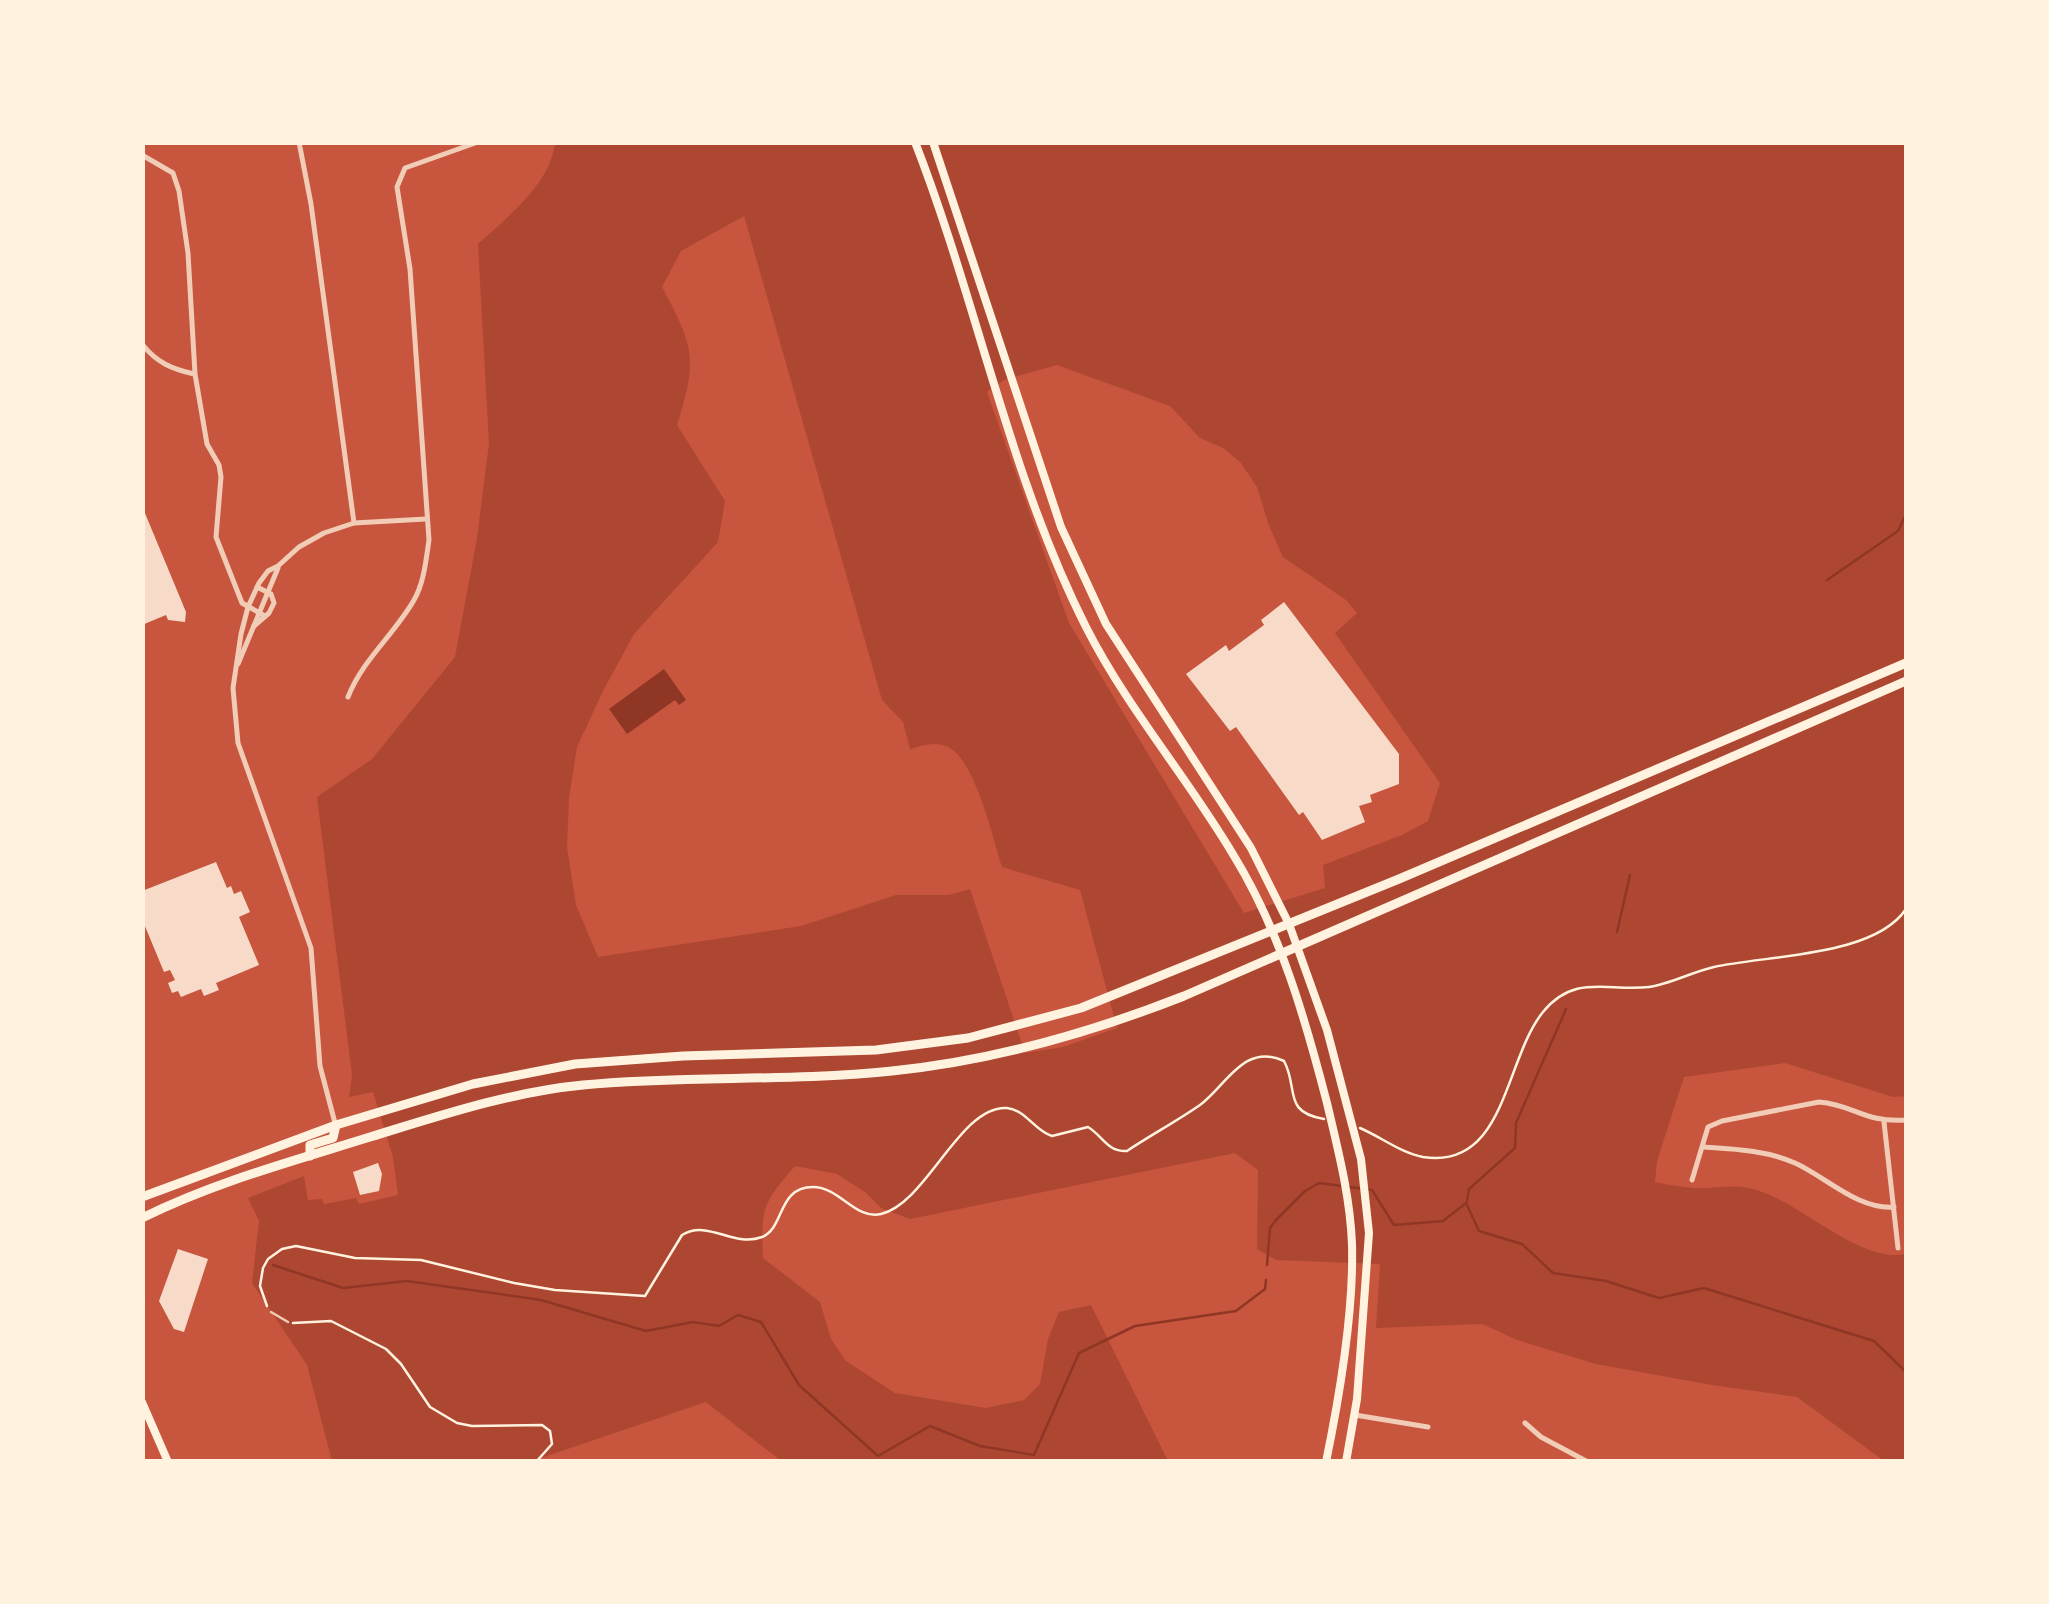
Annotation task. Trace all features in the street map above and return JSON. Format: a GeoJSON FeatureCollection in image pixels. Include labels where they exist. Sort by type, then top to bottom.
{"type":"FeatureCollection","features":[{"type":"Feature","properties":{"kind":"highway"},"geometry":{"type":"LineString","coordinates":[[142,1198],[336,1125],[473,1084],[574,1064],[876,1050],[968,1038],[1102,1001],[1906,664]]}},
{"type":"Feature","properties":{"kind":"highway"},"geometry":{"type":"LineString","coordinates":[[142,1218],[213,1187],[472,1106],[578,1085],[893,1071],[1008,1051],[1087,1031],[1281,954],[1906,681]]}},
{"type":"Feature","properties":{"kind":"highway"},"geometry":{"type":"LineString","coordinates":[[310,1156],[310,1145],[333,1138],[336,1125]]}},
{"type":"Feature","properties":{"kind":"main road"},"geometry":{"type":"LineString","coordinates":[[915,142],[1036,512],[1086,627],[1234,856],[1272,931],[1324,1092],[1349,1206],[1352,1248],[1336,1412],[1326,1462]]}},
{"type":"Feature","properties":{"kind":"main road"},"geometry":{"type":"LineString","coordinates":[[933,142],[1083,579],[1146,689],[1250,848],[1289,924],[1343,1088],[1360,1159],[1368,1212],[1369,1257],[1355,1415],[1346,1462]]}},
{"type":"Feature","properties":{"kind":"main road"},"geometry":{"type":"LineString","coordinates":[[142,1402],[168,1462]]}},
{"type":"Feature","properties":{"kind":"street"},"geometry":{"type":"LineString","coordinates":[[299,142],[311,204],[354,523]]}},
{"type":"Feature","properties":{"kind":"street"},"geometry":{"type":"LineString","coordinates":[[348,697],[356,676],[414,600],[426,567],[429,540],[410,269],[397,187],[405,168],[478,142]]}},
{"type":"Feature","properties":{"kind":"street"},"geometry":{"type":"LineString","coordinates":[[142,155],[173,173],[179,192],[188,253],[195,374],[207,444],[219,465],[221,478],[216,537],[242,604],[262,614]]}},
{"type":"Feature","properties":{"kind":"street"},"geometry":{"type":"LineString","coordinates":[[142,344],[172,369],[195,374]]}},
{"type":"Feature","properties":{"kind":"street"},"geometry":{"type":"LineString","coordinates":[[336,1125],[320,1066],[311,948],[238,743],[234,688],[237,666],[248,607],[268,571],[324,533],[354,523],[426,519]]}},
{"type":"Feature","properties":{"kind":"street"},"geometry":{"type":"LineString","coordinates":[[237,666],[262,614],[278,566]]}},
{"type":"Feature","properties":{"kind":"street"},"geometry":{"type":"LineString","coordinates":[[257,587],[268,592]]}},
{"type":"Feature","properties":{"kind":"street"},"geometry":{"type":"LineString","coordinates":[[1692,1180],[1708,1127],[1722,1121],[1819,1102],[1834,1103],[1869,1119],[1906,1120]]}},
{"type":"Feature","properties":{"kind":"street"},"geometry":{"type":"LineString","coordinates":[[1884,1122],[1898,1248]]}},
{"type":"Feature","properties":{"kind":"street"},"geometry":{"type":"LineString","coordinates":[[1702,1146],[1748,1150],[1793,1162],[1869,1204],[1894,1207]]}},
{"type":"Feature","properties":{"kind":"street"},"geometry":{"type":"LineString","coordinates":[[1355,1415],[1428,1427]]}},
{"type":"Feature","properties":{"kind":"street"},"geometry":{"type":"LineString","coordinates":[[1525,1423],[1588,1462]]}},
{"type":"Feature","properties":{"kind":"lane"},"geometry":{"type":"LineString","coordinates":[[270,1312],[288,1322]]}},
{"type":"Feature","properties":{"kind":"path"},"geometry":{"type":"LineString","coordinates":[[1348,1123],[1424,1157],[1459,1154],[1486,1136],[1528,1035],[1544,1012],[1568,992],[1600,984],[1654,986],[1690,972],[1864,940],[1894,924],[1906,909]]}},
{"type":"Feature","properties":{"kind":"path"},"geometry":{"type":"LineString","coordinates":[[270,1312],[261,1296],[264,1268],[268,1258],[296,1246],[355,1258],[421,1260],[555,1290],[645,1296],[682,1235],[702,1228],[745,1240],[768,1235],[788,1197],[803,1188],[827,1189],[862,1214],[879,1215],[892,1210],[922,1183],[971,1125],[996,1110],[1019,1112],[1052,1136],[1088,1127],[1108,1146],[1117,1151],[1127,1150],[1204,1102],[1237,1066],[1260,1058],[1284,1062],[1291,1074],[1293,1101],[1298,1110],[1331,1120]]}},
{"type":"Feature","properties":{"kind":"path"},"geometry":{"type":"LineString","coordinates":[[288,1322],[331,1321],[386,1350],[401,1364],[430,1407],[457,1423],[542,1425],[550,1431],[552,1444],[536,1462]]}},
{"type":"Feature","properties":{"kind":"shaded area"},"geometry":{"type":"Polygon","coordinates":[[[555,143],[1906,143],[1906,1096],[1893,1097],[1785,1063],[1684,1077],[1657,1161],[1655,1182],[1694,1188],[1749,1188],[1768,1194],[1868,1249],[1906,1254],[1906,1461],[1884,1461],[1797,1397],[1596,1364],[1517,1340],[1482,1324],[1376,1328],[1380,1264],[1276,1260],[1257,1249],[1258,1170],[1235,1153],[910,1219],[881,1208],[837,1174],[795,1166],[776,1189],[764,1217],[763,1258],[820,1302],[831,1339],[846,1361],[895,1393],[986,1408],[1024,1400],[1040,1384],[1048,1339],[1059,1312],[1091,1305],[1168,1461],[781,1461],[706,1402],[532,1461],[332,1461],[307,1365],[252,1283],[259,1221],[248,1198],[304,1176],[308,1200],[322,1199],[324,1204],[356,1198],[359,1204],[398,1195],[393,1157],[373,1092],[349,1097],[352,1075],[317,797],[372,759],[455,657],[489,444],[478,244],[526,199],[551,158],[555,143]],[[744,216],[681,251],[662,287],[681,325],[689,354],[688,384],[677,425],[725,501],[718,542],[634,634],[577,747],[567,847],[576,905],[598,957],[801,926],[896,895],[949,895],[970,889],[1025,1053],[1063,1047],[1117,1028],[1080,890],[1002,867],[975,783],[958,754],[939,744],[910,749],[903,722],[882,700],[744,216]],[[1057,365],[1004,380],[987,392],[1069,623],[1244,913],[1325,888],[1323,865],[1428,821],[1440,783],[1335,633],[1357,613],[1346,600],[1283,557],[1257,487],[1241,463],[1223,448],[1200,438],[1170,406],[1057,365]]]}},
{"type":"Feature","properties":{"kind":"shaded area"},"geometry":{"type":"Polygon","coordinates":[[[664,669],[686,700],[679,705],[675,700],[627,734],[609,709],[664,669]]]}},
{"type":"Feature","properties":{"kind":"building"},"geometry":{"type":"Polygon","coordinates":[[[142,506],[186,612],[185,622],[168,620],[166,615],[142,625],[142,506]]]}},
{"type":"Feature","properties":{"kind":"building"},"geometry":{"type":"Polygon","coordinates":[[[1284,602],[1399,754],[1399,784],[1370,795],[1372,802],[1359,806],[1365,822],[1322,840],[1303,812],[1299,815],[1236,727],[1230,731],[1186,674],[1226,645],[1229,651],[1264,625],[1261,620],[1284,602]]]}},
{"type":"Feature","properties":{"kind":"building"},"geometry":{"type":"Polygon","coordinates":[[[216,862],[227,888],[231,886],[234,894],[241,891],[250,912],[239,917],[259,965],[216,983],[219,990],[204,996],[201,989],[181,997],[178,991],[172,993],[168,983],[175,980],[170,970],[164,972],[142,919],[142,891],[216,862]]]}},
{"type":"Feature","properties":{"kind":"building"},"geometry":{"type":"Polygon","coordinates":[[[378,1163],[382,1174],[379,1191],[360,1195],[353,1172],[378,1163]]]}},
{"type":"Feature","properties":{"kind":"building"},"geometry":{"type":"Polygon","coordinates":[[[178,1249],[208,1259],[184,1332],[174,1329],[159,1301],[178,1249]]]}},
{"type":"Feature","properties":{"kind":"waterway"},"geometry":{"type":"LineString","coordinates":[[1827,580],[1898,531],[1906,514]]}},
{"type":"Feature","properties":{"kind":"waterway"},"geometry":{"type":"LineString","coordinates":[[1617,932],[1630,875]]}},
{"type":"Feature","properties":{"kind":"waterway"},"geometry":{"type":"LineString","coordinates":[[1467,1201],[1469,1189],[1515,1148],[1516,1123],[1566,1009]]}},
{"type":"Feature","properties":{"kind":"waterway"},"geometry":{"type":"LineString","coordinates":[[1267,1265],[1270,1228],[1276,1220],[1305,1191],[1319,1183],[1342,1186]]}},
{"type":"Feature","properties":{"kind":"waterway"},"geometry":{"type":"LineString","coordinates":[[1350,1187],[1372,1190],[1394,1225],[1443,1221],[1466,1203],[1479,1231],[1522,1244],[1553,1273],[1606,1281],[1659,1298],[1704,1288],[1874,1341],[1906,1372]]}},
{"type":"Feature","properties":{"kind":"waterway"},"geometry":{"type":"LineString","coordinates":[[273,1265],[343,1288],[407,1281],[541,1300],[646,1331],[693,1322],[719,1326],[738,1315],[761,1322],[799,1385],[878,1456],[930,1426],[980,1446],[1034,1455],[1079,1353],[1135,1326],[1236,1311],[1265,1289],[1266,1280]]}}]}
